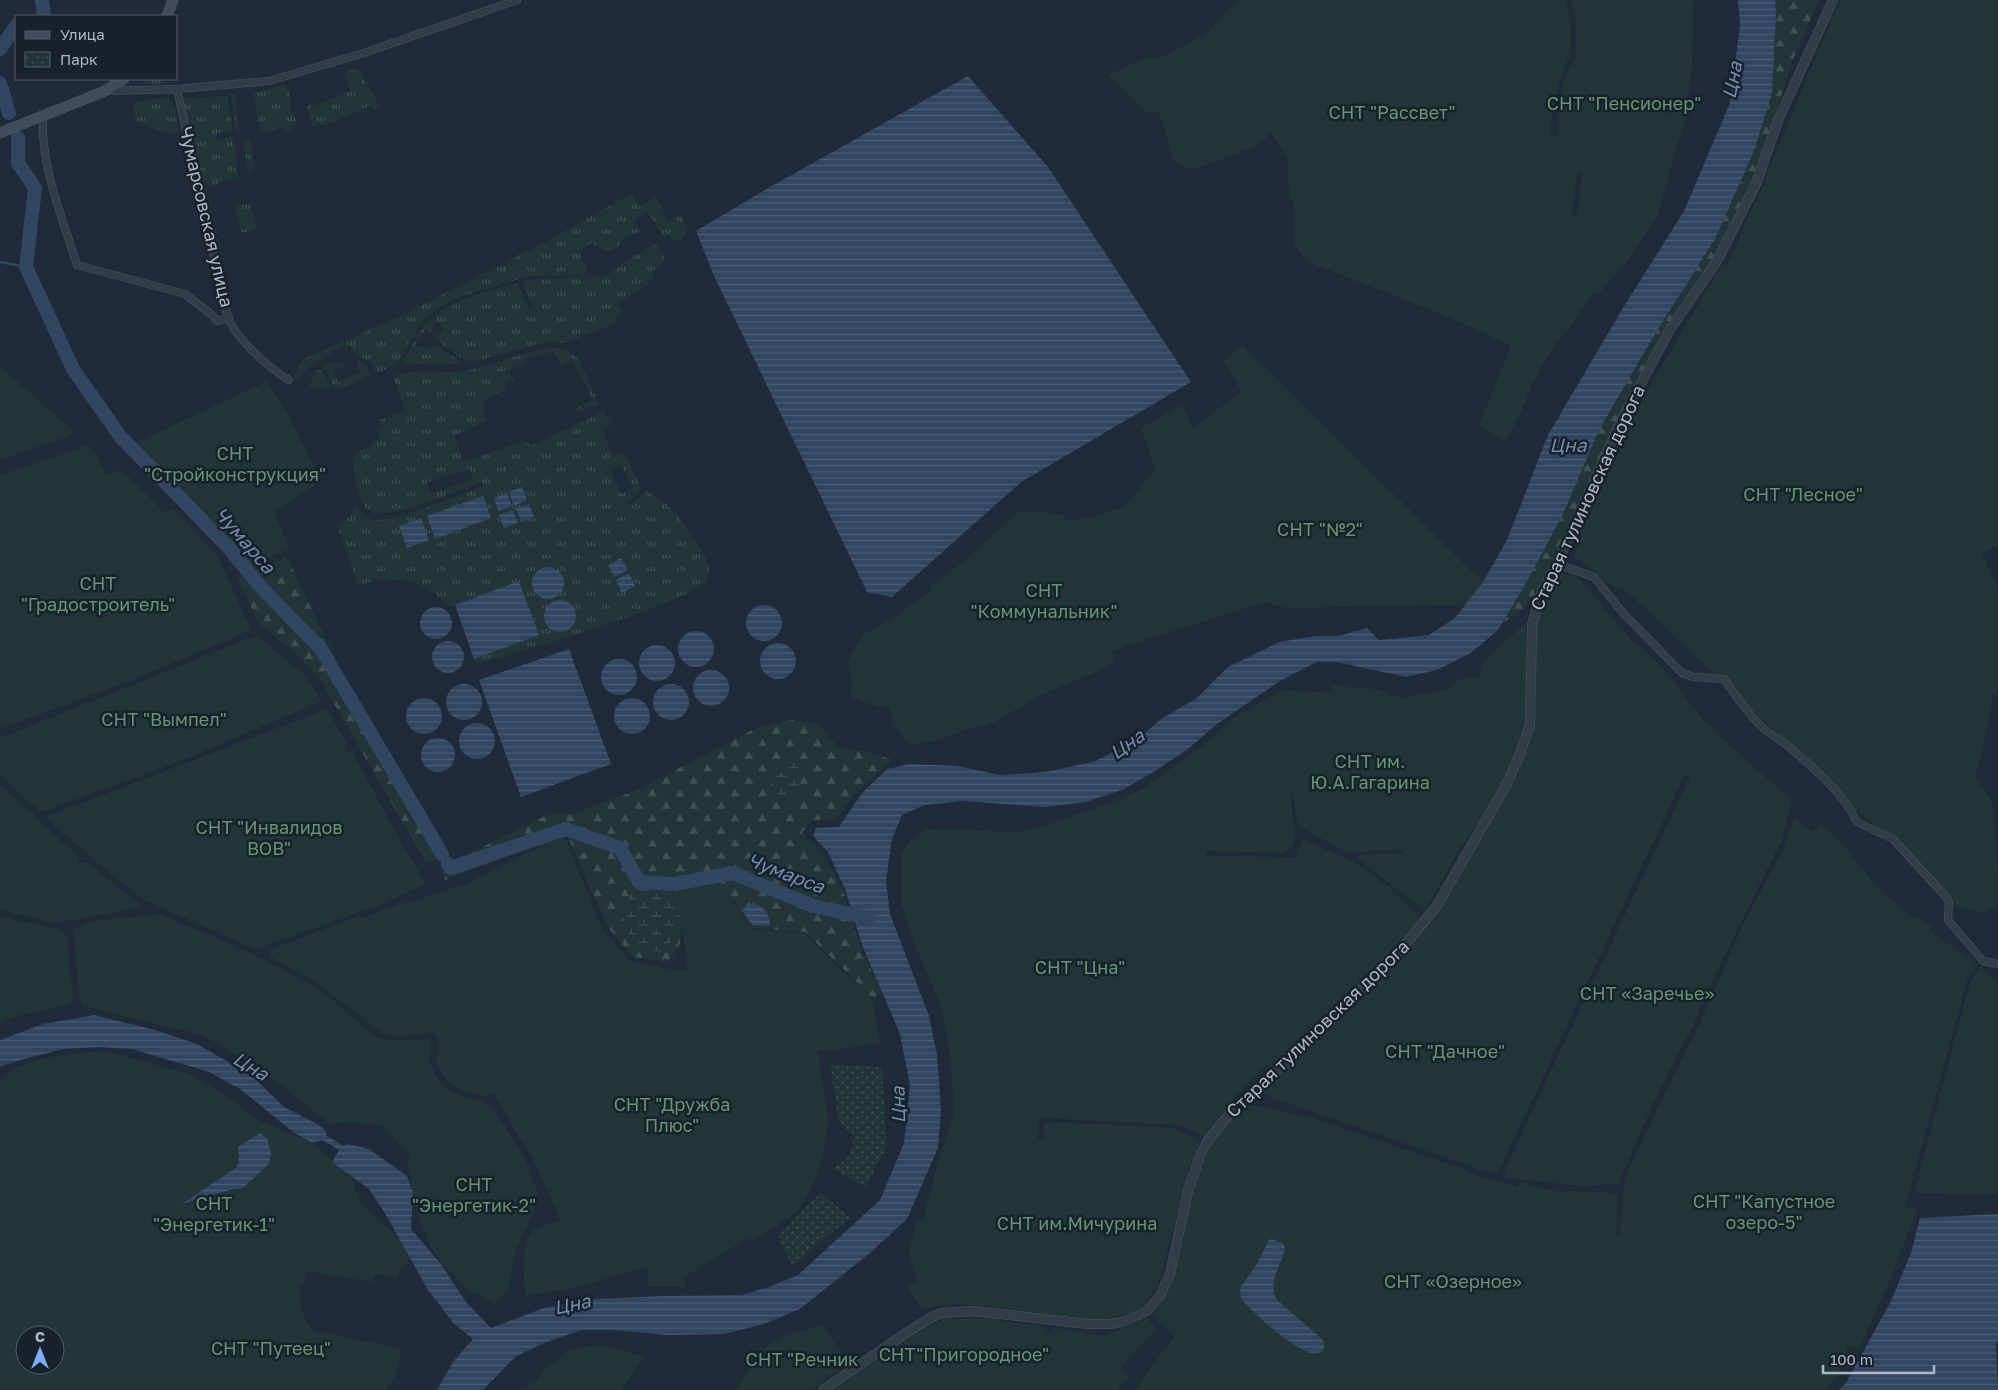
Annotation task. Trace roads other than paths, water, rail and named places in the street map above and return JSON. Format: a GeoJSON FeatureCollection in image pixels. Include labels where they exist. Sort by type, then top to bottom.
{"type":"FeatureCollection","features":[{"type":"Feature","properties":{"kind":"main road"},"geometry":{"type":"LineString","coordinates":[[167,15],[173,0]]}},
{"type":"Feature","properties":{"kind":"main road"},"geometry":{"type":"LineString","coordinates":[[0,133],[43,114],[105,91],[122,80]]}},
{"type":"Feature","properties":{"kind":"street"},"geometry":{"type":"LineString","coordinates":[[105,91],[177,89],[269,81],[361,54],[517,0]]}},
{"type":"Feature","properties":{"kind":"street","name":"Старая тулиновская дорога"},"geometry":{"type":"LineString","coordinates":[[823,1390],[908,1332],[942,1312],[974,1311],[1088,1324],[1110,1324],[1131,1319],[1148,1310],[1166,1287],[1188,1191],[1200,1156],[1208,1140],[1230,1113],[1311,1040],[1409,940],[1436,906],[1504,789],[1520,757],[1530,725],[1532,698],[1531,635],[1534,615],[1542,592],[1557,564],[1622,419],[1669,331],[1717,261],[1756,184],[1779,118],[1833,0]]}},
{"type":"Feature","properties":{"kind":"street","name":"Чумарсовская улица"},"geometry":{"type":"LineString","coordinates":[[177,89],[223,300],[230,323],[254,353],[276,373],[289,380]]}},
{"type":"Feature","properties":{"kind":"street"},"geometry":{"type":"LineString","coordinates":[[43,114],[44,140],[55,201],[77,265],[185,294],[217,321],[229,318]]}},
{"type":"Feature","properties":{"kind":"street"},"geometry":{"type":"LineString","coordinates":[[1557,564],[1594,577],[1619,609],[1682,673],[1693,677],[1724,679],[1740,703],[1761,726],[1790,747],[1840,795],[1856,822],[1893,839],[1946,897],[1949,903],[1948,920],[1982,961],[1998,964]]}},
{"type":"Feature","properties":{"kind":"water","name":"Цна"},"geometry":{"type":"Polygon","coordinates":[[[1738,0],[1775,0],[1772,93],[1754,151],[1715,239],[1655,334],[1599,430],[1563,514],[1524,587],[1498,630],[1471,653],[1437,670],[1406,677],[1337,662],[1317,662],[1280,681],[1217,724],[1188,749],[1155,771],[1124,789],[1086,802],[1044,807],[963,801],[925,805],[902,815],[892,839],[886,881],[890,914],[929,1016],[937,1055],[941,1111],[938,1148],[907,1219],[870,1253],[800,1309],[764,1324],[724,1334],[667,1335],[612,1330],[582,1330],[544,1343],[515,1357],[483,1390],[437,1390],[453,1362],[473,1339],[454,1324],[428,1290],[386,1215],[369,1189],[332,1162],[339,1150],[322,1140],[312,1143],[293,1132],[240,1089],[209,1072],[132,1049],[99,1047],[64,1049],[0,1066],[0,1040],[43,1024],[94,1015],[155,1030],[197,1044],[251,1075],[284,1107],[319,1125],[327,1132],[326,1135],[343,1146],[348,1144],[369,1149],[407,1176],[413,1192],[411,1229],[441,1264],[466,1302],[491,1328],[544,1308],[595,1299],[742,1295],[798,1275],[880,1200],[904,1143],[910,1085],[900,1034],[862,945],[845,889],[828,852],[813,836],[816,828],[839,827],[862,793],[887,769],[910,764],[958,766],[999,775],[1045,772],[1093,762],[1136,741],[1161,719],[1197,698],[1228,667],[1279,642],[1316,636],[1339,636],[1367,628],[1379,640],[1429,635],[1455,618],[1483,582],[1507,540],[1548,435],[1623,308],[1684,211],[1730,103],[1740,25],[1738,0]]]}},
{"type":"Feature","properties":{"kind":"water"},"geometry":{"type":"Polygon","coordinates":[[[968,76],[1048,167],[1191,382],[1021,482],[892,597],[867,592],[714,276],[696,231],[770,187],[968,76]]]}},
{"type":"Feature","properties":{"kind":"water"},"geometry":{"type":"Polygon","coordinates":[[[522,487],[527,500],[514,506],[509,492],[522,487]]]}},
{"type":"Feature","properties":{"kind":"water"},"geometry":{"type":"Polygon","coordinates":[[[507,493],[512,506],[498,511],[494,498],[507,493]]]}},
{"type":"Feature","properties":{"kind":"water"},"geometry":{"type":"Polygon","coordinates":[[[483,496],[491,518],[435,539],[427,516],[483,496]]]}},
{"type":"Feature","properties":{"kind":"water"},"geometry":{"type":"Polygon","coordinates":[[[529,504],[534,517],[521,522],[516,509],[529,504]]]}},
{"type":"Feature","properties":{"kind":"water"},"geometry":{"type":"Polygon","coordinates":[[[513,510],[518,523],[504,528],[499,515],[513,510]]]}},
{"type":"Feature","properties":{"kind":"water"},"geometry":{"type":"Polygon","coordinates":[[[421,518],[429,540],[407,548],[399,526],[421,518]]]}},
{"type":"Feature","properties":{"kind":"water"},"geometry":{"type":"Polygon","coordinates":[[[621,558],[628,570],[614,577],[608,565],[621,558]]]}},
{"type":"Feature","properties":{"kind":"water"},"geometry":{"type":"Polygon","coordinates":[[[548,567],[554,568],[559,572],[563,577],[563,589],[559,594],[554,598],[548,599],[542,598],[537,594],[533,589],[532,583],[533,577],[537,572],[542,568],[548,567]]]}},
{"type":"Feature","properties":{"kind":"water"},"geometry":{"type":"Polygon","coordinates":[[[629,573],[635,586],[622,593],[616,580],[629,573]]]}},
{"type":"Feature","properties":{"kind":"water"},"geometry":{"type":"Polygon","coordinates":[[[519,581],[539,635],[474,659],[455,605],[519,581]]]}},
{"type":"Feature","properties":{"kind":"water"},"geometry":{"type":"Polygon","coordinates":[[[560,600],[566,601],[571,605],[575,610],[575,622],[571,627],[566,631],[560,632],[554,631],[549,627],[545,622],[544,616],[545,610],[549,605],[554,601],[560,600]]]}},
{"type":"Feature","properties":{"kind":"water"},"geometry":{"type":"Polygon","coordinates":[[[764,605],[776,611],[782,623],[776,635],[764,641],[752,635],[746,623],[752,611],[764,605]]]}},
{"type":"Feature","properties":{"kind":"water"},"geometry":{"type":"Polygon","coordinates":[[[436,607],[442,608],[447,612],[451,617],[451,629],[447,634],[442,638],[436,639],[430,638],[425,634],[421,629],[420,623],[421,617],[425,612],[430,608],[436,607]]]}},
{"type":"Feature","properties":{"kind":"water"},"geometry":{"type":"Polygon","coordinates":[[[696,631],[708,637],[714,649],[708,661],[696,667],[684,661],[678,649],[684,637],[696,631]]]}},
{"type":"Feature","properties":{"kind":"water"},"geometry":{"type":"Polygon","coordinates":[[[448,641],[454,642],[459,646],[463,651],[463,663],[459,668],[454,672],[448,673],[442,672],[437,668],[433,663],[432,657],[433,651],[437,646],[442,642],[448,641]]]}},
{"type":"Feature","properties":{"kind":"water"},"geometry":{"type":"Polygon","coordinates":[[[778,643],[790,649],[796,661],[790,673],[778,679],[766,673],[760,661],[766,649],[778,643]]]}},
{"type":"Feature","properties":{"kind":"water"},"geometry":{"type":"Polygon","coordinates":[[[657,645],[669,651],[675,663],[669,675],[657,681],[645,675],[639,663],[645,651],[657,645]]]}},
{"type":"Feature","properties":{"kind":"water"},"geometry":{"type":"Polygon","coordinates":[[[569,649],[611,764],[521,797],[479,680],[569,649]]]}},
{"type":"Feature","properties":{"kind":"water"},"geometry":{"type":"Polygon","coordinates":[[[619,659],[631,665],[637,677],[631,689],[619,695],[607,689],[601,677],[607,665],[619,659]]]}},
{"type":"Feature","properties":{"kind":"water"},"geometry":{"type":"Polygon","coordinates":[[[711,670],[723,676],[729,688],[723,700],[711,706],[699,700],[693,688],[699,676],[711,670]]]}},
{"type":"Feature","properties":{"kind":"water"},"geometry":{"type":"Polygon","coordinates":[[[464,684],[476,690],[482,702],[476,714],[464,720],[452,714],[446,702],[452,690],[464,684]]]}},
{"type":"Feature","properties":{"kind":"water"},"geometry":{"type":"Polygon","coordinates":[[[671,684],[683,690],[689,702],[683,714],[671,720],[659,714],[653,702],[659,690],[671,684]]]}},
{"type":"Feature","properties":{"kind":"water"},"geometry":{"type":"Polygon","coordinates":[[[424,698],[436,704],[442,716],[436,728],[424,734],[412,728],[406,716],[412,704],[424,698]]]}},
{"type":"Feature","properties":{"kind":"water"},"geometry":{"type":"Polygon","coordinates":[[[632,698],[644,704],[650,716],[644,728],[632,734],[620,728],[614,716],[620,704],[632,698]]]}},
{"type":"Feature","properties":{"kind":"water"},"geometry":{"type":"Polygon","coordinates":[[[477,723],[489,729],[495,741],[489,753],[477,759],[465,753],[459,741],[465,729],[477,723]]]}},
{"type":"Feature","properties":{"kind":"water"},"geometry":{"type":"Polygon","coordinates":[[[438,738],[445,739],[450,743],[454,748],[454,762],[450,767],[445,771],[438,772],[431,771],[426,767],[422,762],[421,755],[422,748],[426,743],[431,739],[438,738]]]}},
{"type":"Feature","properties":{"kind":"water"},"geometry":{"type":"Polygon","coordinates":[[[753,903],[766,911],[770,926],[752,925],[742,910],[753,903]]]}},
{"type":"Feature","properties":{"kind":"water"},"geometry":{"type":"Polygon","coordinates":[[[260,1133],[267,1138],[271,1153],[269,1164],[243,1188],[182,1204],[237,1167],[239,1159],[238,1147],[260,1133]]]}},
{"type":"Feature","properties":{"kind":"water"},"geometry":{"type":"Polygon","coordinates":[[[1998,1214],[1998,1340],[1996,1345],[1998,1390],[1839,1390],[1846,1383],[1891,1301],[1911,1253],[1920,1218],[1998,1214]]]}},
{"type":"Feature","properties":{"kind":"water"},"geometry":{"type":"Polygon","coordinates":[[[1272,1239],[1284,1244],[1285,1249],[1274,1281],[1274,1294],[1277,1300],[1323,1340],[1324,1348],[1322,1352],[1310,1353],[1302,1350],[1283,1337],[1241,1299],[1240,1288],[1255,1267],[1269,1240],[1272,1239]]]}},
{"type":"Feature","properties":{"kind":"waterway","name":"Чумарса"},"geometry":{"type":"LineString","coordinates":[[42,0],[44,15]]}},
{"type":"Feature","properties":{"kind":"waterway","name":"Чумарса"},"geometry":{"type":"LineString","coordinates":[[0,49],[15,27]]}},
{"type":"Feature","properties":{"kind":"waterway","name":"Чумарса"},"geometry":{"type":"LineString","coordinates":[[0,83],[9,113]]}},
{"type":"Feature","properties":{"kind":"waterway","name":"Чумарса"},"geometry":{"type":"LineString","coordinates":[[18,138],[18,163],[35,188],[26,267],[73,369],[120,436],[230,549],[259,585],[321,649],[442,854]]}},
{"type":"Feature","properties":{"kind":"waterway"},"geometry":{"type":"LineString","coordinates":[[0,262],[26,267]]}},
{"type":"Feature","properties":{"kind":"waterway","name":"Чумарса"},"geometry":{"type":"LineString","coordinates":[[448,864],[451,868],[566,829],[620,848],[639,882],[674,884],[733,873],[813,906],[869,918]]}},
{"type":"Feature","properties":{"kind":"park label","name":"СНТ \"Пенсионер\""},"geometry":{"type":"Point","coordinates":[1624,104]}},
{"type":"Feature","properties":{"kind":"park label","name":"СНТ \"Рассвет\""},"geometry":{"type":"Point","coordinates":[1392,113]}},
{"type":"Feature","properties":{"kind":"park label","name":"СНТ \"Стройконструкция\""},"geometry":{"type":"Point","coordinates":[235,464]}},
{"type":"Feature","properties":{"kind":"park label","name":"СНТ \"Лесное\""},"geometry":{"type":"Point","coordinates":[1803,495]}},
{"type":"Feature","properties":{"kind":"park label","name":"СНТ \"№2\""},"geometry":{"type":"Point","coordinates":[1320,530]}},
{"type":"Feature","properties":{"kind":"park label","name":"СНТ \"Градостроитель\""},"geometry":{"type":"Point","coordinates":[98,594]}},
{"type":"Feature","properties":{"kind":"park label","name":"СНТ \"Коммунальник\""},"geometry":{"type":"Point","coordinates":[1044,601]}},
{"type":"Feature","properties":{"kind":"park label","name":"СНТ \"Вымпел\""},"geometry":{"type":"Point","coordinates":[164,720]}},
{"type":"Feature","properties":{"kind":"park label","name":"СНТ им. Ю.А.Гагарина"},"geometry":{"type":"Point","coordinates":[1370,772]}},
{"type":"Feature","properties":{"kind":"park label","name":"СНТ \"Инвалидов ВОВ\""},"geometry":{"type":"Point","coordinates":[269,838]}},
{"type":"Feature","properties":{"kind":"park label","name":"СНТ \"Цна\""},"geometry":{"type":"Point","coordinates":[1080,968]}},
{"type":"Feature","properties":{"kind":"park label","name":"СНТ «Заречье»"},"geometry":{"type":"Point","coordinates":[1647,994]}},
{"type":"Feature","properties":{"kind":"park label","name":"СНТ \"Дачное\""},"geometry":{"type":"Point","coordinates":[1445,1052]}},
{"type":"Feature","properties":{"kind":"park label","name":"СНТ \"Дружба Плюс\""},"geometry":{"type":"Point","coordinates":[672,1115]}},
{"type":"Feature","properties":{"kind":"park label","name":"СНТ \"Энергетик-2\""},"geometry":{"type":"Point","coordinates":[474,1195]}},
{"type":"Feature","properties":{"kind":"park label","name":"СНТ \"Капустное озеро-5\""},"geometry":{"type":"Point","coordinates":[1764,1212]}},
{"type":"Feature","properties":{"kind":"park label","name":"СНТ \"Энергетик-1\""},"geometry":{"type":"Point","coordinates":[214,1214]}},
{"type":"Feature","properties":{"kind":"park label","name":"СНТ им.Мичурина"},"geometry":{"type":"Point","coordinates":[1077,1224]}},
{"type":"Feature","properties":{"kind":"park label","name":"СНТ «Озерное»"},"geometry":{"type":"Point","coordinates":[1453,1282]}},
{"type":"Feature","properties":{"kind":"park label","name":"СНТ \"Путеец\""},"geometry":{"type":"Point","coordinates":[271,1349]}},
{"type":"Feature","properties":{"kind":"park label","name":"СНТ\"Пригородное\""},"geometry":{"type":"Point","coordinates":[964,1355]}},
{"type":"Feature","properties":{"kind":"park label","name":"СНТ \"Речник"},"geometry":{"type":"Point","coordinates":[802,1360]}}]}
